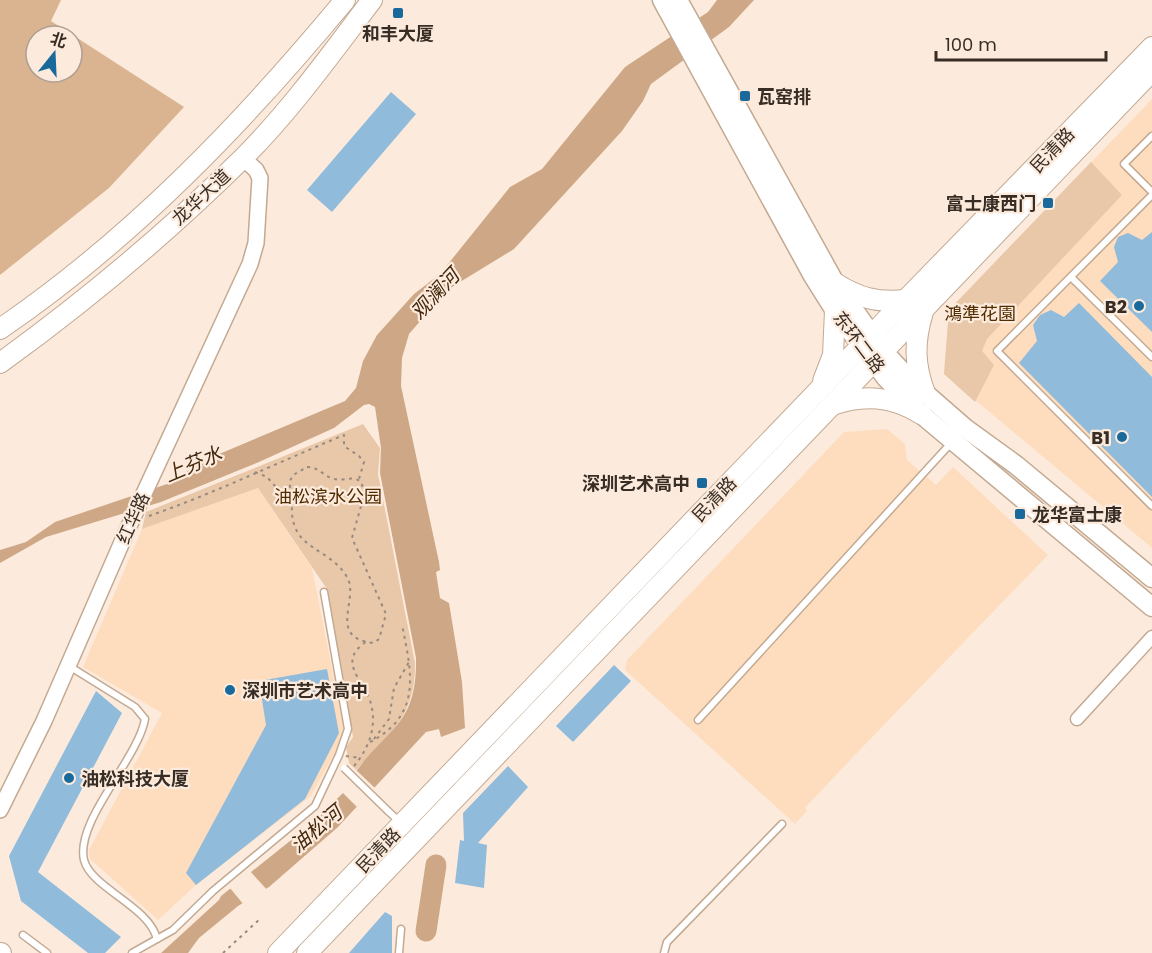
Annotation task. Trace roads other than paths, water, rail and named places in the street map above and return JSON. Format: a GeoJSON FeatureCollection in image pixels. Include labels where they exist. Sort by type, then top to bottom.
{"type":"FeatureCollection","features":[{"type":"Feature","properties":{"kind":"main road","name":"龙华大道"},"geometry":{"type":"LineString","coordinates":[[0,329],[96,258],[187,174],[257,105],[345,0]]}},
{"type":"Feature","properties":{"kind":"main road","name":"龙华大道"},"geometry":{"type":"LineString","coordinates":[[0,363],[145,251],[243,158],[315,76],[372,0]]}},
{"type":"Feature","properties":{"kind":"main road","name":"东环二路"},"geometry":{"type":"LineString","coordinates":[[662,0],[678,11],[813,276],[835,311],[925,393],[1152,578]]}},
{"type":"Feature","properties":{"kind":"main road","name":"民清路"},"geometry":{"type":"LineString","coordinates":[[873,348],[906,300],[1152,47]]}},
{"type":"Feature","properties":{"kind":"main road","name":"民清路"},"geometry":{"type":"LineString","coordinates":[[278,953],[395,818],[873,348],[923,312],[1152,71]]}},
{"type":"Feature","properties":{"kind":"main road","name":"东环二路"},"geometry":{"type":"LineString","coordinates":[[709,73],[873,348],[886,378],[952,442],[1012,488],[1152,607]]}},
{"type":"Feature","properties":{"kind":"main road"},"geometry":{"type":"LineString","coordinates":[[835,283],[859,297],[873,301],[906,300]]}},
{"type":"Feature","properties":{"kind":"main road"},"geometry":{"type":"LineString","coordinates":[[835,311],[833,355],[824,398],[894,400],[921,414]]}},
{"type":"Feature","properties":{"kind":"main road"},"geometry":{"type":"LineString","coordinates":[[923,312],[914,350],[925,393]]}},
{"type":"Feature","properties":{"kind":"main road","name":"民清路"},"geometry":{"type":"LineString","coordinates":[[307,953],[824,398]]}},
{"type":"Feature","properties":{"kind":"street","name":"红华路"},"geometry":{"type":"LineString","coordinates":[[0,810],[69,666],[149,480],[254,254],[260,178],[256,170],[243,158]]}},
{"type":"Feature","properties":{"kind":"street"},"geometry":{"type":"LineString","coordinates":[[1077,719],[1152,637]]}},
{"type":"Feature","properties":{"kind":"lane"},"geometry":{"type":"LineString","coordinates":[[1152,136],[1124,164],[1152,193],[997,351],[1152,506]]}},
{"type":"Feature","properties":{"kind":"lane"},"geometry":{"type":"LineString","coordinates":[[1071,276],[1152,357]]}},
{"type":"Feature","properties":{"kind":"lane"},"geometry":{"type":"LineString","coordinates":[[698,720],[952,442]]}},
{"type":"Feature","properties":{"kind":"lane"},"geometry":{"type":"LineString","coordinates":[[132,953],[173,930],[213,891],[312,811],[348,729],[324,592]]}},
{"type":"Feature","properties":{"kind":"lane"},"geometry":{"type":"LineString","coordinates":[[69,666],[135,707],[145,719],[87,832],[83,853],[91,872],[152,925],[157,939]]}},
{"type":"Feature","properties":{"kind":"lane"},"geometry":{"type":"LineString","coordinates":[[333,764],[344,768],[395,818]]}},
{"type":"Feature","properties":{"kind":"lane"},"geometry":{"type":"LineString","coordinates":[[664,953],[667,942],[782,824]]}},
{"type":"Feature","properties":{"kind":"lane"},"geometry":{"type":"LineString","coordinates":[[399,953],[401,929]]}},
{"type":"Feature","properties":{"kind":"lane"},"geometry":{"type":"LineString","coordinates":[[23,935],[47,953]]}},
{"type":"Feature","properties":{"kind":"water"},"geometry":{"type":"Polygon","coordinates":[[[717,0],[754,0],[729,27],[651,84],[643,101],[622,131],[514,249],[447,290],[409,334],[402,358],[401,386],[439,562],[440,570],[436,572],[440,598],[449,603],[462,682],[465,728],[441,737],[439,729],[426,732],[338,827],[269,887],[238,906],[199,938],[188,953],[161,953],[221,896],[320,817],[344,791],[357,770],[400,722],[407,710],[415,680],[416,658],[380,473],[381,448],[375,407],[369,404],[364,405],[334,428],[161,502],[46,537],[0,563],[0,550],[26,542],[55,522],[167,484],[205,460],[345,401],[356,388],[363,361],[377,335],[414,294],[440,274],[510,187],[542,169],[625,67],[708,12],[717,0]]]}},
{"type":"Feature","properties":{"kind":"waterway"},"geometry":{"type":"LineString","coordinates":[[426,931],[436,865]]}},
{"type":"Feature","properties":{"kind":"place","name":"和丰大厦"},"geometry":{"type":"Point","coordinates":[398,13]}},
{"type":"Feature","properties":{"kind":"place","name":"瓦窑排"},"geometry":{"type":"Point","coordinates":[745,96]}},
{"type":"Feature","properties":{"kind":"place","name":"富士康西门"},"geometry":{"type":"Point","coordinates":[1048,203]}},
{"type":"Feature","properties":{"kind":"place","name":"B2"},"geometry":{"type":"Point","coordinates":[1139,306]}},
{"type":"Feature","properties":{"kind":"place","name":"B1"},"geometry":{"type":"Point","coordinates":[1122,437]}},
{"type":"Feature","properties":{"kind":"place","name":"深圳艺术高中"},"geometry":{"type":"Point","coordinates":[702,483]}},
{"type":"Feature","properties":{"kind":"place","name":"龙华富士康"},"geometry":{"type":"Point","coordinates":[1020,514]}},
{"type":"Feature","properties":{"kind":"place","name":"深圳市艺术高中"},"geometry":{"type":"Point","coordinates":[230,690]}},
{"type":"Feature","properties":{"kind":"place","name":"油松科技大厦"},"geometry":{"type":"Point","coordinates":[69,778]}},
{"type":"Feature","properties":{"kind":"water label","name":"观澜河"},"geometry":{"type":"Point","coordinates":[435,294]}},
{"type":"Feature","properties":{"kind":"water label","name":"上芬水"},"geometry":{"type":"Point","coordinates":[193,464]}},
{"type":"Feature","properties":{"kind":"water label","name":"油松河"},"geometry":{"type":"Point","coordinates":[316,829]}},
{"type":"Feature","properties":{"kind":"park label","name":"鴻準花園"},"geometry":{"type":"Point","coordinates":[980,313]}},
{"type":"Feature","properties":{"kind":"park label","name":"油松滨水公园"},"geometry":{"type":"Point","coordinates":[328,496]}}]}
